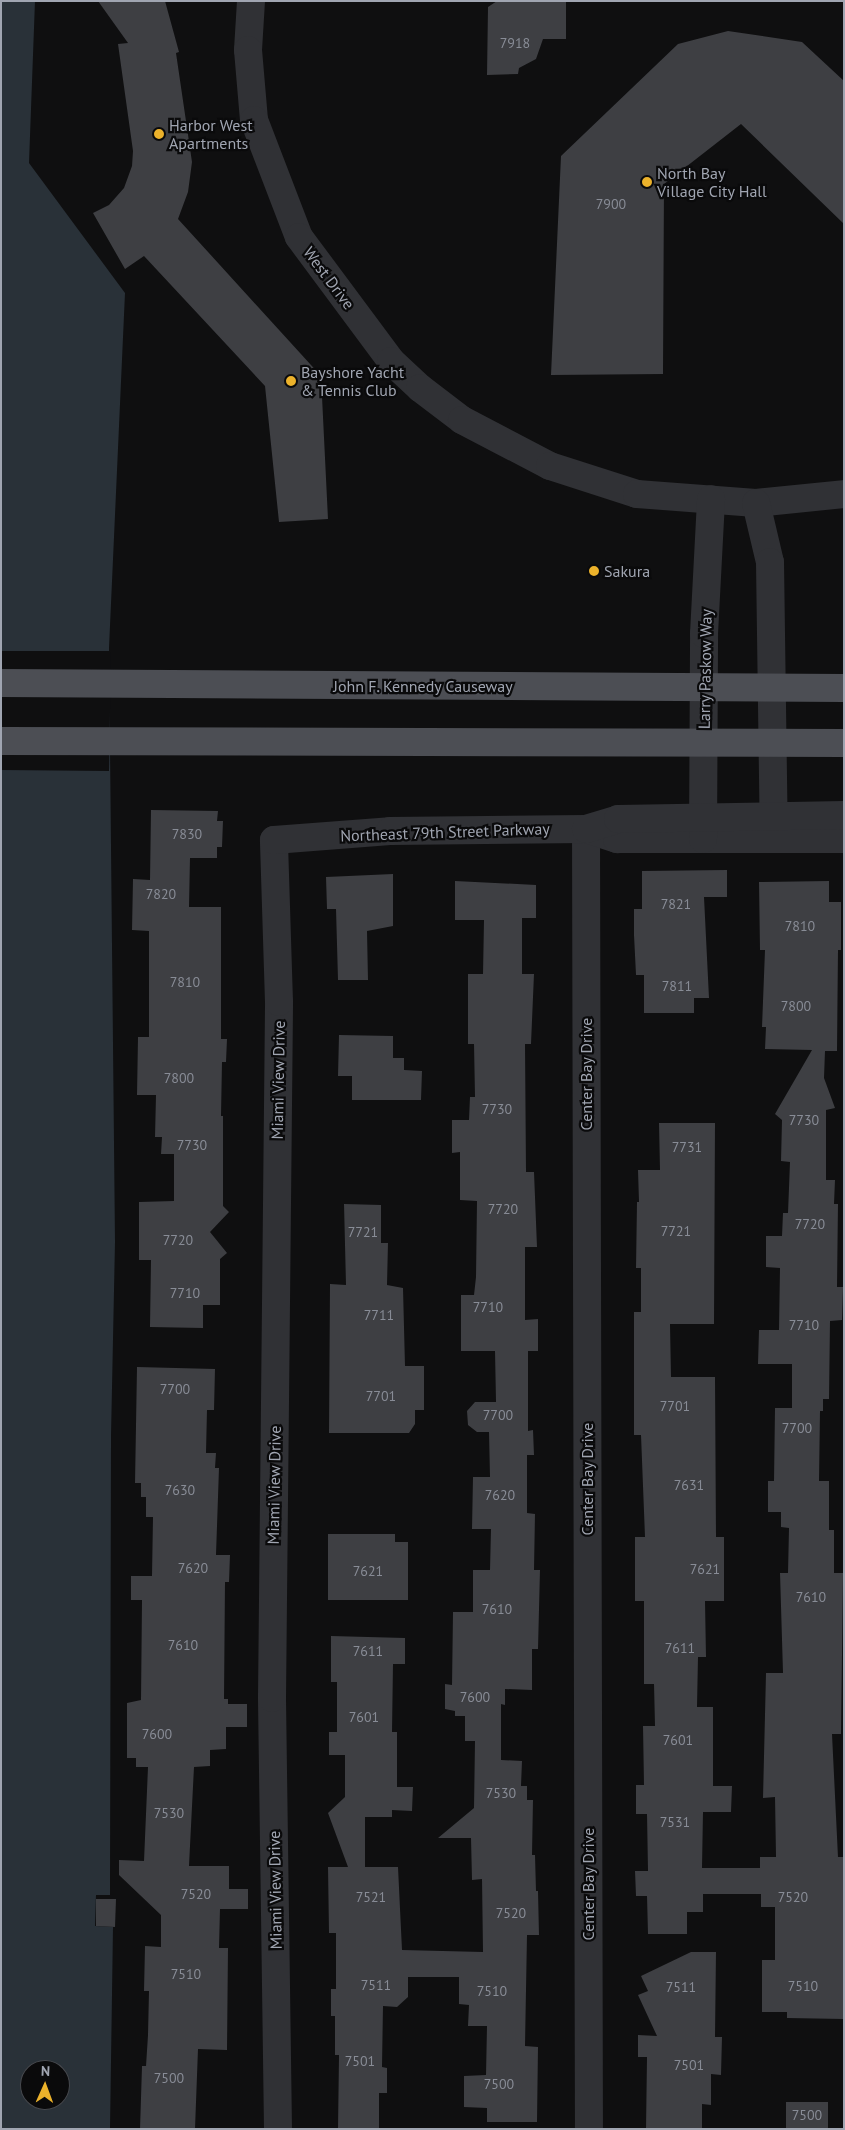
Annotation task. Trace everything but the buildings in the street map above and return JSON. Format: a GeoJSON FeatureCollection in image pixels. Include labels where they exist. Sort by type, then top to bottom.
{"type":"FeatureCollection","features":[{"type":"Feature","properties":{"kind":"main road","name":"John F. Kennedy Causeway"},"geometry":{"type":"LineString","coordinates":[[1,683],[844,688]]}},
{"type":"Feature","properties":{"kind":"main road"},"geometry":{"type":"LineString","coordinates":[[1,740],[844,743]]}},
{"type":"Feature","properties":{"kind":"street","name":"West Drive"},"geometry":{"type":"LineString","coordinates":[[251,1],[248,50],[254,120],[299,237],[391,360],[420,388],[462,420],[550,466],[637,494],[711,499]]}},
{"type":"Feature","properties":{"kind":"street"},"geometry":{"type":"LineString","coordinates":[[711,499],[756,503],[844,494]]}},
{"type":"Feature","properties":{"kind":"street","name":"Larry Paskow Way"},"geometry":{"type":"LineString","coordinates":[[703,828],[704,687],[711,499]]}},
{"type":"Feature","properties":{"kind":"street"},"geometry":{"type":"LineString","coordinates":[[756,503],[770,562],[773,827]]}},
{"type":"Feature","properties":{"kind":"street","name":"Northeast 79th Street Parkway"},"geometry":{"type":"LineString","coordinates":[[274,840],[390,831],[586,829],[617,839],[703,828],[773,827],[844,815]]}},
{"type":"Feature","properties":{"kind":"street","name":"Northeast 79th Street Parkway"},"geometry":{"type":"LineString","coordinates":[[773,827],[844,839]]}},
{"type":"Feature","properties":{"kind":"street","name":"Center Bay Drive"},"geometry":{"type":"LineString","coordinates":[[586,829],[589,2129]]}},
{"type":"Feature","properties":{"kind":"street","name":"Miami View Drive"},"geometry":{"type":"LineString","coordinates":[[274,840],[279,1002],[272,1698],[278,2129]]}},
{"type":"Feature","properties":{"kind":"shaded area"},"geometry":{"type":"Polygon","coordinates":[[[1,1],[35,1],[29,163],[125,293],[109,648],[115,1242],[111,1436],[110,1895],[96,1895],[95,1926],[113,1927],[110,2129],[1,2129],[1,1]]]}},
{"type":"Feature","properties":{"kind":"pier"},"geometry":{"type":"Polygon","coordinates":[[[1,651],[111,651],[109,771],[1,770],[1,651]]]}},
{"type":"Feature","properties":{"kind":"place","name":"Harbor West Apartments"},"geometry":{"type":"Point","coordinates":[159,134]}},
{"type":"Feature","properties":{"kind":"place","name":"North Bay Village City Hall"},"geometry":{"type":"Point","coordinates":[647,182]}},
{"type":"Feature","properties":{"kind":"place","name":"Bayshore Yacht & Tennis Club"},"geometry":{"type":"Point","coordinates":[291,381]}},
{"type":"Feature","properties":{"kind":"place","name":"Sakura"},"geometry":{"type":"Point","coordinates":[594,571]}}]}
